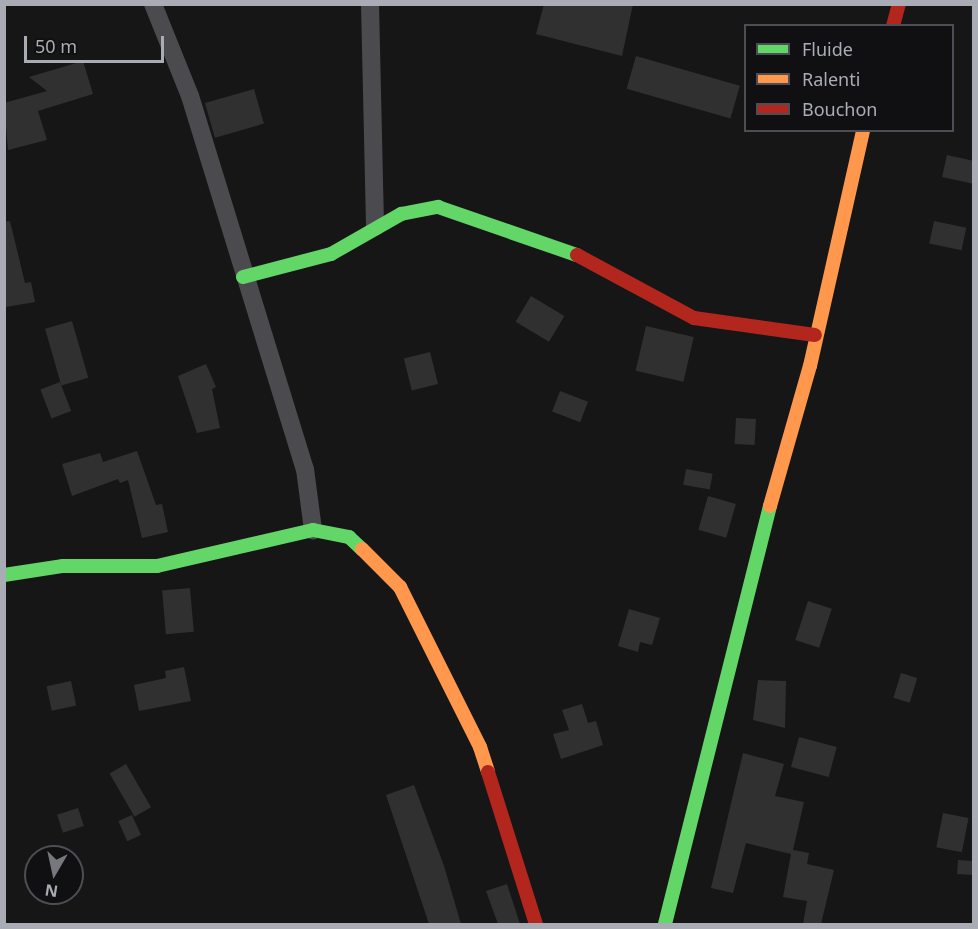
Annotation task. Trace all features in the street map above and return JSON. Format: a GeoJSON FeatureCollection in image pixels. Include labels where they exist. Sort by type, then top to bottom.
{"type":"FeatureCollection","features":[{"type":"Feature","properties":{"kind":"main road"},"geometry":{"type":"LineString","coordinates":[[893,24],[899,4]]}},
{"type":"Feature","properties":{"kind":"main road"},"geometry":{"type":"LineString","coordinates":[[665,924],[755,557],[815,335],[863,132]]}},
{"type":"Feature","properties":{"kind":"main road"},"geometry":{"type":"LineString","coordinates":[[243,277],[331,254],[401,214],[438,207],[575,255],[694,318],[815,335]]}},
{"type":"Feature","properties":{"kind":"main road"},"geometry":{"type":"LineString","coordinates":[[4,575],[63,566],[157,566],[313,530],[349,537],[400,587],[480,747],[536,924]]}},
{"type":"Feature","properties":{"kind":"street"},"geometry":{"type":"LineString","coordinates":[[153,4],[190,96],[243,277],[305,469],[313,530]]}},
{"type":"Feature","properties":{"kind":"street"},"geometry":{"type":"LineString","coordinates":[[370,4],[375,227]]}},
{"type":"Feature","properties":{"kind":"building"},"geometry":{"type":"Polygon","coordinates":[[[544,4],[633,4],[622,56],[536,34],[544,4]]]}},
{"type":"Feature","properties":{"kind":"building"},"geometry":{"type":"Polygon","coordinates":[[[636,56],[740,86],[730,118],[627,89],[636,56]]]}},
{"type":"Feature","properties":{"kind":"building"},"geometry":{"type":"Polygon","coordinates":[[[83,61],[93,94],[38,111],[47,140],[8,150],[4,103],[47,91],[29,77],[83,61]]]}},
{"type":"Feature","properties":{"kind":"building"},"geometry":{"type":"Polygon","coordinates":[[[254,89],[264,124],[215,138],[205,103],[254,89]]]}},
{"type":"Feature","properties":{"kind":"building"},"geometry":{"type":"Polygon","coordinates":[[[947,155],[974,161],[974,184],[942,177],[947,155]]]}},
{"type":"Feature","properties":{"kind":"building"},"geometry":{"type":"Polygon","coordinates":[[[10,221],[25,283],[31,282],[35,302],[6,307],[4,222],[10,221]]]}},
{"type":"Feature","properties":{"kind":"building"},"geometry":{"type":"Polygon","coordinates":[[[934,221],[966,228],[961,250],[929,243],[934,221]]]}},
{"type":"Feature","properties":{"kind":"building"},"geometry":{"type":"Polygon","coordinates":[[[531,296],[564,316],[549,342],[516,322],[531,296]]]}},
{"type":"Feature","properties":{"kind":"building"},"geometry":{"type":"Polygon","coordinates":[[[72,321],[88,378],[61,385],[45,329],[72,321]]]}},
{"type":"Feature","properties":{"kind":"building"},"geometry":{"type":"Polygon","coordinates":[[[646,326],[694,337],[683,382],[636,371],[646,326]]]}},
{"type":"Feature","properties":{"kind":"building"},"geometry":{"type":"Polygon","coordinates":[[[430,352],[438,384],[412,391],[404,359],[430,352]]]}},
{"type":"Feature","properties":{"kind":"building"},"geometry":{"type":"Polygon","coordinates":[[[206,364],[216,387],[212,389],[220,428],[197,433],[178,376],[206,364]]]}},
{"type":"Feature","properties":{"kind":"building"},"geometry":{"type":"Polygon","coordinates":[[[60,382],[71,411],[52,418],[40,390],[60,382]]]}},
{"type":"Feature","properties":{"kind":"building"},"geometry":{"type":"Polygon","coordinates":[[[560,391],[588,402],[580,422],[552,412],[560,391]]]}},
{"type":"Feature","properties":{"kind":"building"},"geometry":{"type":"Polygon","coordinates":[[[736,418],[756,419],[755,445],[735,444],[736,418]]]}},
{"type":"Feature","properties":{"kind":"building"},"geometry":{"type":"Polygon","coordinates":[[[137,451],[156,505],[162,504],[168,532],[142,538],[128,480],[120,483],[118,479],[72,496],[62,464],[100,453],[103,462],[137,451]]]}},
{"type":"Feature","properties":{"kind":"building"},"geometry":{"type":"Polygon","coordinates":[[[686,469],[713,474],[710,489],[683,485],[686,469]]]}},
{"type":"Feature","properties":{"kind":"building"},"geometry":{"type":"Polygon","coordinates":[[[708,496],[736,504],[726,538],[698,530],[708,496]]]}},
{"type":"Feature","properties":{"kind":"building"},"geometry":{"type":"Polygon","coordinates":[[[190,588],[194,632],[166,634],[162,590],[190,588]]]}},
{"type":"Feature","properties":{"kind":"building"},"geometry":{"type":"Polygon","coordinates":[[[808,601],[832,609],[819,648],[795,640],[808,601]]]}},
{"type":"Feature","properties":{"kind":"building"},"geometry":{"type":"Polygon","coordinates":[[[629,609],[660,618],[652,645],[640,642],[638,652],[618,646],[629,609]]]}},
{"type":"Feature","properties":{"kind":"building"},"geometry":{"type":"Polygon","coordinates":[[[184,667],[191,701],[139,711],[134,685],[166,678],[165,671],[184,667]]]}},
{"type":"Feature","properties":{"kind":"building"},"geometry":{"type":"Polygon","coordinates":[[[901,673],[917,678],[910,703],[893,698],[901,673]]]}},
{"type":"Feature","properties":{"kind":"building"},"geometry":{"type":"Polygon","coordinates":[[[758,680],[786,681],[785,728],[753,720],[758,680]]]}},
{"type":"Feature","properties":{"kind":"building"},"geometry":{"type":"Polygon","coordinates":[[[71,681],[76,705],[52,711],[47,686],[71,681]]]}},
{"type":"Feature","properties":{"kind":"building"},"geometry":{"type":"Polygon","coordinates":[[[582,704],[588,723],[596,721],[603,745],[561,759],[553,734],[569,730],[562,710],[582,704]]]}},
{"type":"Feature","properties":{"kind":"building"},"geometry":{"type":"Polygon","coordinates":[[[799,737],[837,747],[829,777],[791,767],[799,737]]]}},
{"type":"Feature","properties":{"kind":"building"},"geometry":{"type":"Polygon","coordinates":[[[743,753],[784,764],[775,796],[804,802],[793,850],[809,853],[807,864],[834,870],[821,924],[803,924],[807,901],[783,897],[791,854],[746,843],[733,893],[711,888],[743,753]]]}},
{"type":"Feature","properties":{"kind":"building"},"geometry":{"type":"Polygon","coordinates":[[[126,764],[151,807],[135,817],[110,774],[126,764]]]}},
{"type":"Feature","properties":{"kind":"building"},"geometry":{"type":"Polygon","coordinates":[[[414,785],[444,866],[461,924],[429,924],[386,795],[414,785]]]}},
{"type":"Feature","properties":{"kind":"building"},"geometry":{"type":"Polygon","coordinates":[[[78,808],[84,826],[63,833],[57,815],[78,808]]]}},
{"type":"Feature","properties":{"kind":"building"},"geometry":{"type":"Polygon","coordinates":[[[943,813],[969,818],[962,852],[936,847],[943,813]]]}},
{"type":"Feature","properties":{"kind":"building"},"geometry":{"type":"Polygon","coordinates":[[[132,815],[141,835],[127,841],[118,821],[132,815]]]}},
{"type":"Feature","properties":{"kind":"building"},"geometry":{"type":"Polygon","coordinates":[[[958,860],[973,861],[972,875],[957,874],[958,860]]]}},
{"type":"Feature","properties":{"kind":"building"},"geometry":{"type":"Polygon","coordinates":[[[507,884],[520,924],[498,924],[486,891],[507,884]]]}},
{"type":"Feature","properties":{"kind":"traffic: fast"},"geometry":{"type":"LineString","coordinates":[[243,277],[331,254],[401,214],[438,207],[577,255]]}},
{"type":"Feature","properties":{"kind":"traffic: fast"},"geometry":{"type":"LineString","coordinates":[[665,924],[770,506]]}},
{"type":"Feature","properties":{"kind":"traffic: fast"},"geometry":{"type":"LineString","coordinates":[[4,575],[63,566],[157,566],[313,530],[349,537],[362,549]]}},
{"type":"Feature","properties":{"kind":"traffic: slow"},"geometry":{"type":"LineString","coordinates":[[770,506],[810,366],[863,132]]}},
{"type":"Feature","properties":{"kind":"traffic: slow"},"geometry":{"type":"LineString","coordinates":[[362,549],[400,587],[480,747],[488,772]]}},
{"type":"Feature","properties":{"kind":"traffic: jam"},"geometry":{"type":"LineString","coordinates":[[894,24],[899,4]]}},
{"type":"Feature","properties":{"kind":"traffic: jam"},"geometry":{"type":"LineString","coordinates":[[577,255],[694,318],[815,335]]}},
{"type":"Feature","properties":{"kind":"traffic: jam"},"geometry":{"type":"LineString","coordinates":[[488,772],[536,924]]}}]}
